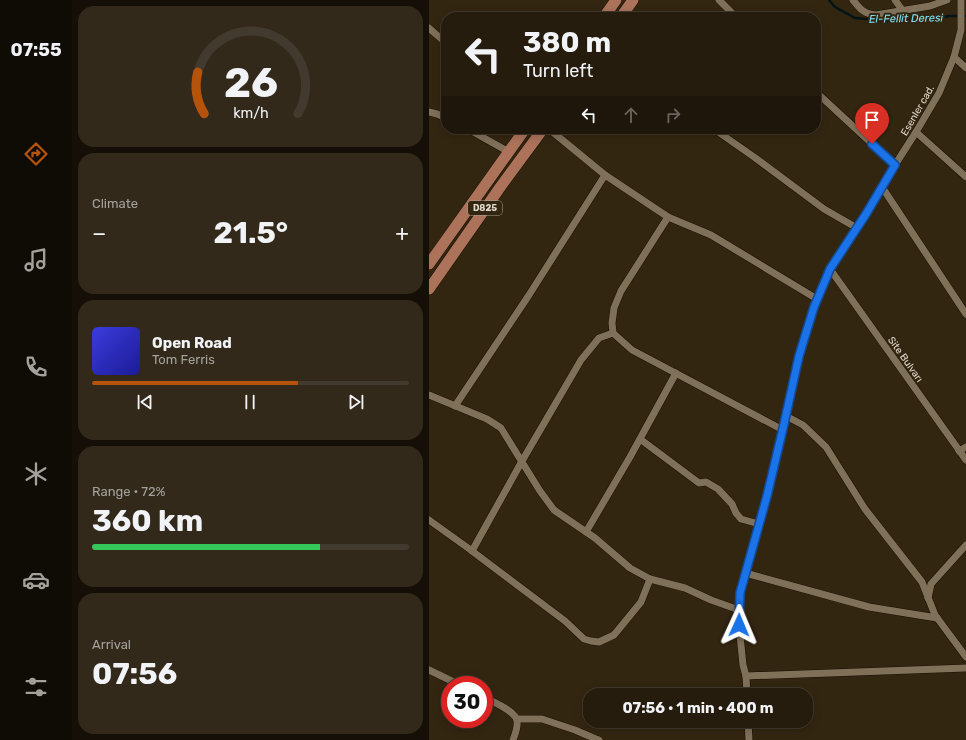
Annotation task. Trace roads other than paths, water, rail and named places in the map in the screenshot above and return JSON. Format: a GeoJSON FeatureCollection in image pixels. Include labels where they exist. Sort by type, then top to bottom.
{"type":"FeatureCollection","features":[{"type":"Feature","properties":{"kind":"main road"},"geometry":{"type":"LineString","coordinates":[[608,12],[616,0]]}},
{"type":"Feature","properties":{"kind":"main road"},"geometry":{"type":"LineString","coordinates":[[625,12],[633,0]]}},
{"type":"Feature","properties":{"kind":"main road","name":"D825"},"geometry":{"type":"LineString","coordinates":[[429,264],[522,134]]}},
{"type":"Feature","properties":{"kind":"main road","name":"D825"},"geometry":{"type":"LineString","coordinates":[[429,289],[539,134]]}},
{"type":"Feature","properties":{"kind":"street"},"geometry":{"type":"LineString","coordinates":[[719,0],[731,12]]}},
{"type":"Feature","properties":{"kind":"street"},"geometry":{"type":"LineString","coordinates":[[853,0],[862,11],[869,15],[930,6],[947,0]]}},
{"type":"Feature","properties":{"kind":"street"},"geometry":{"type":"LineString","coordinates":[[895,0],[903,11]]}},
{"type":"Feature","properties":{"kind":"street","name":"Esenler cad."},"geometry":{"type":"LineString","coordinates":[[747,688],[739,625],[740,593],[767,496],[799,356],[814,307],[830,269],[857,228],[939,93],[954,57],[961,30],[961,0]]}},
{"type":"Feature","properties":{"kind":"street"},"geometry":{"type":"LineString","coordinates":[[429,28],[441,39]]}},
{"type":"Feature","properties":{"kind":"street"},"geometry":{"type":"LineString","coordinates":[[954,57],[966,68]]}},
{"type":"Feature","properties":{"kind":"street"},"geometry":{"type":"LineString","coordinates":[[821,97],[895,165]]}},
{"type":"Feature","properties":{"kind":"street"},"geometry":{"type":"LineString","coordinates":[[429,112],[441,116]]}},
{"type":"Feature","properties":{"kind":"street"},"geometry":{"type":"LineString","coordinates":[[916,132],[966,177]]}},
{"type":"Feature","properties":{"kind":"street"},"geometry":{"type":"LineString","coordinates":[[477,134],[509,152]]}},
{"type":"Feature","properties":{"kind":"street"},"geometry":{"type":"LineString","coordinates":[[555,134],[605,176],[668,217],[711,235],[817,299]]}},
{"type":"Feature","properties":{"kind":"street"},"geometry":{"type":"LineString","coordinates":[[721,134],[824,209],[857,228]]}},
{"type":"Feature","properties":{"kind":"street"},"geometry":{"type":"LineString","coordinates":[[455,406],[529,295],[605,176]]}},
{"type":"Feature","properties":{"kind":"street"},"geometry":{"type":"LineString","coordinates":[[882,187],[966,314]]}},
{"type":"Feature","properties":{"kind":"street"},"geometry":{"type":"LineString","coordinates":[[668,217],[621,291],[613,308],[613,333],[632,350],[783,430]]}},
{"type":"Feature","properties":{"kind":"street","name":"Site Bulvarı"},"geometry":{"type":"LineString","coordinates":[[830,269],[966,460]]}},
{"type":"Feature","properties":{"kind":"street"},"geometry":{"type":"LineString","coordinates":[[472,551],[581,360],[599,338],[613,333]]}},
{"type":"Feature","properties":{"kind":"street"},"geometry":{"type":"LineString","coordinates":[[587,532],[676,373]]}},
{"type":"Feature","properties":{"kind":"street"},"geometry":{"type":"LineString","coordinates":[[429,395],[487,420],[501,428],[540,491],[554,510],[587,532],[630,568],[650,579],[685,588],[711,600],[739,610]]}},
{"type":"Feature","properties":{"kind":"street"},"geometry":{"type":"LineString","coordinates":[[786,416],[803,425],[826,447],[865,510],[922,582],[935,615],[966,657]]}},
{"type":"Feature","properties":{"kind":"street"},"geometry":{"type":"LineString","coordinates":[[640,439],[699,483],[705,482],[717,489],[733,504],[741,519],[759,524]]}},
{"type":"Feature","properties":{"kind":"street"},"geometry":{"type":"LineString","coordinates":[[959,451],[966,447]]}},
{"type":"Feature","properties":{"kind":"street"},"geometry":{"type":"LineString","coordinates":[[429,520],[565,621],[584,638],[591,641],[599,642],[613,635],[641,602],[650,579]]}},
{"type":"Feature","properties":{"kind":"street"},"geometry":{"type":"LineString","coordinates":[[928,598],[931,584],[966,545]]}},
{"type":"Feature","properties":{"kind":"street"},"geometry":{"type":"LineString","coordinates":[[745,573],[869,607],[937,618]]}},
{"type":"Feature","properties":{"kind":"street"},"geometry":{"type":"LineString","coordinates":[[746,676],[966,668]]}},
{"type":"Feature","properties":{"kind":"street"},"geometry":{"type":"LineString","coordinates":[[429,670],[441,676]]}},
{"type":"Feature","properties":{"kind":"street"},"geometry":{"type":"LineString","coordinates":[[493,702],[512,712],[517,719],[517,727],[513,740]]}},
{"type":"Feature","properties":{"kind":"street"},"geometry":{"type":"LineString","coordinates":[[517,719],[542,719],[599,740]]}},
{"type":"Feature","properties":{"kind":"street"},"geometry":{"type":"LineString","coordinates":[[748,728],[749,740]]}},
{"type":"Feature","properties":{"kind":"waterway","name":"El-Fellit Deresi"},"geometry":{"type":"LineString","coordinates":[[829,0],[835,7],[855,18],[890,21],[966,16]]}}]}
